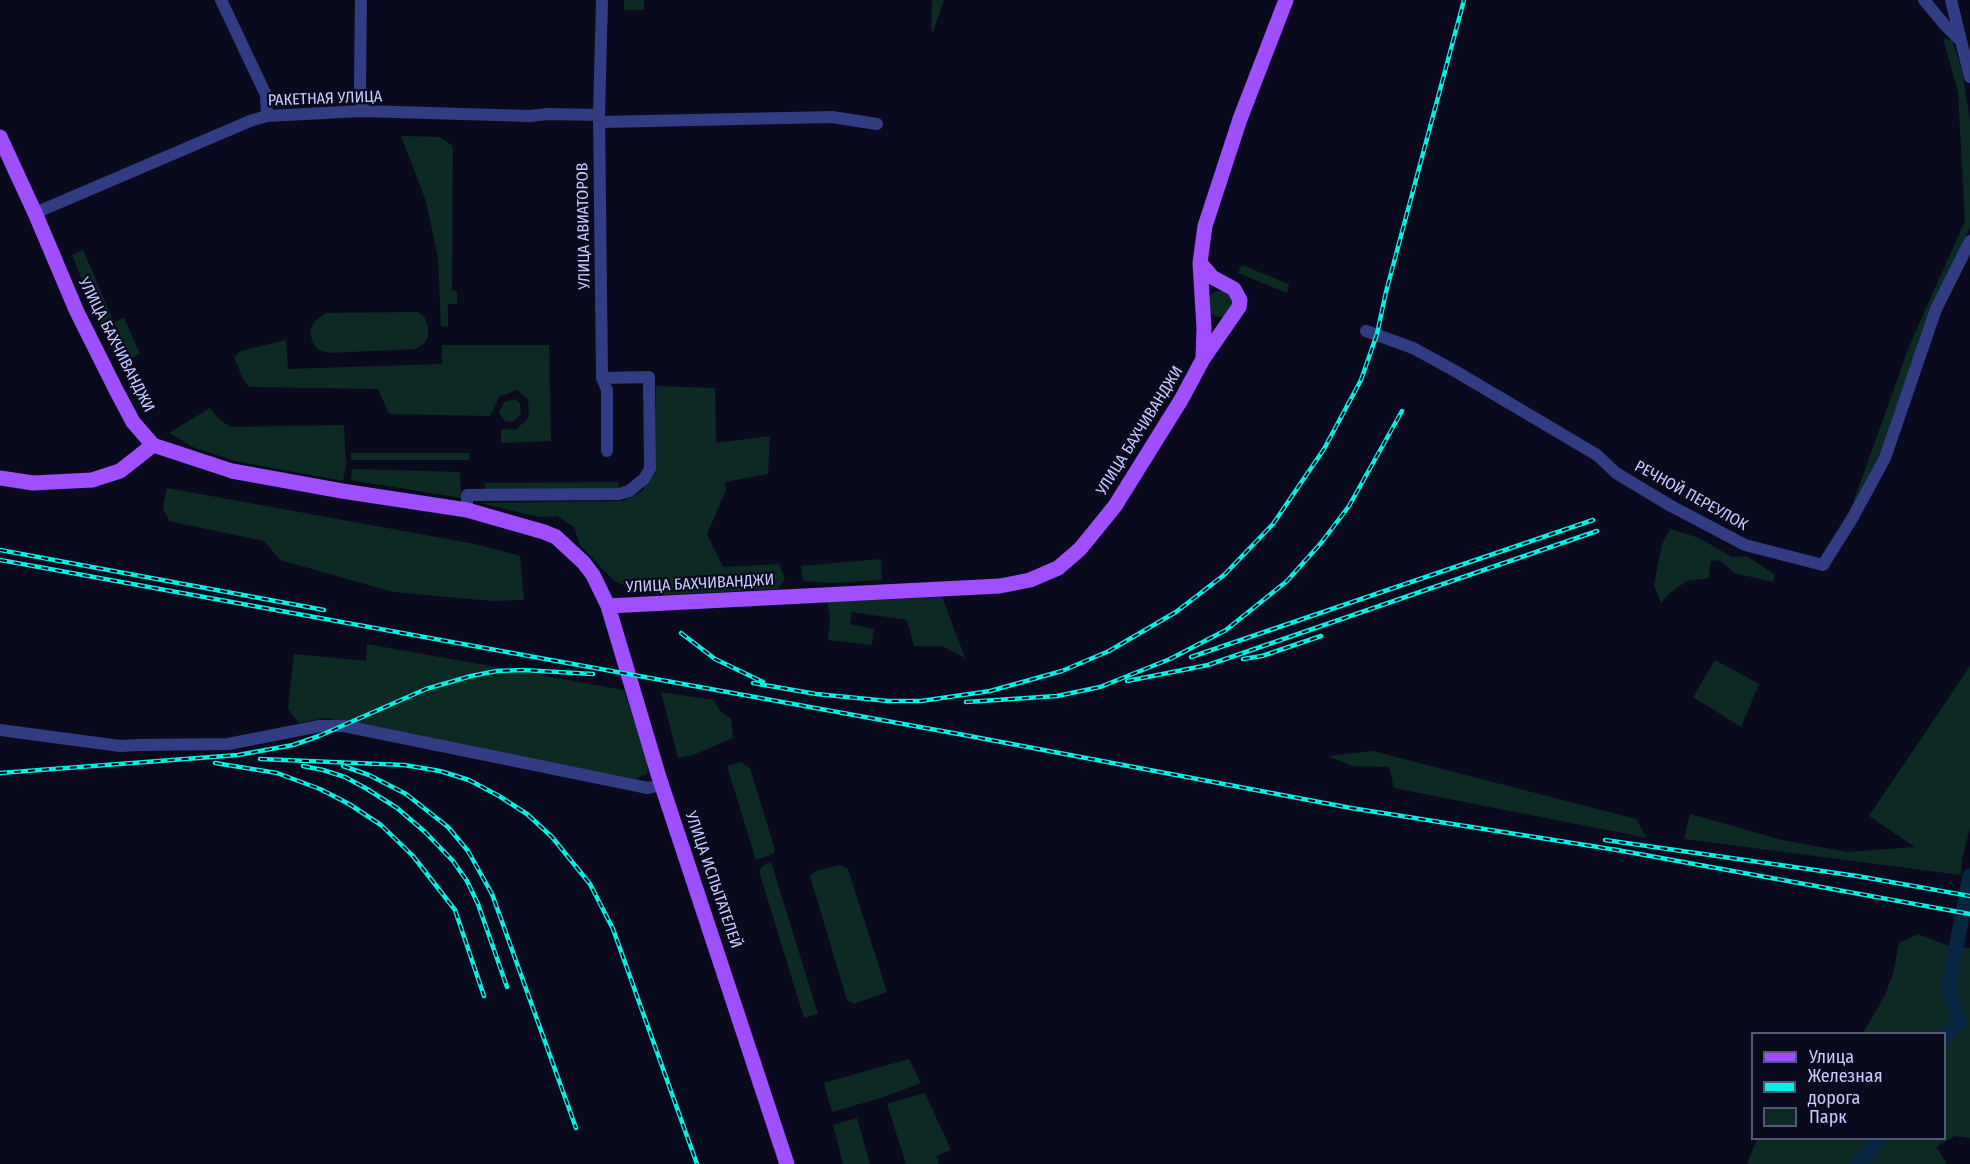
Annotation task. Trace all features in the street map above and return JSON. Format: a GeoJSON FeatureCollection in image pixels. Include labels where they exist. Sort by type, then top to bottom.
{"type":"FeatureCollection","features":[{"type":"Feature","properties":{"kind":"main road","name":"УЛИЦА БАХЧИВАНДЖИ"},"geometry":{"type":"LineString","coordinates":[[1203,359],[1203,301],[1200,263],[1205,226],[1240,119],[1286,0]]}},
{"type":"Feature","properties":{"kind":"main road","name":"УЛИЦА БАХЧИВАНДЖИ"},"geometry":{"type":"LineString","coordinates":[[0,137],[77,312],[133,422],[153,445],[232,471],[467,510],[544,532],[556,537],[583,562],[593,575],[608,606],[988,587],[1029,580],[1058,568],[1097,530],[1127,487],[1181,400],[1203,359],[1239,307],[1240,300],[1234,289],[1206,272],[1200,263]]}},
{"type":"Feature","properties":{"kind":"main road"},"geometry":{"type":"LineString","coordinates":[[1218,281],[1206,288],[1203,301],[1212,320],[1224,322],[1230,320]]}},
{"type":"Feature","properties":{"kind":"main road"},"geometry":{"type":"LineString","coordinates":[[0,478],[33,483],[92,480],[120,471],[153,445]]}},
{"type":"Feature","properties":{"kind":"main road","name":"УЛИЦА ИСПЫТАТЕЛЕЙ"},"geometry":{"type":"LineString","coordinates":[[608,606],[662,785],[787,1164]]}},
{"type":"Feature","properties":{"kind":"street"},"geometry":{"type":"LineString","coordinates":[[220,0],[266,95],[267,116]]}},
{"type":"Feature","properties":{"kind":"street"},"geometry":{"type":"LineString","coordinates":[[361,0],[362,111]]}},
{"type":"Feature","properties":{"kind":"street","name":"УЛИЦА АВИАТОРОВ"},"geometry":{"type":"LineString","coordinates":[[602,0],[599,119],[602,378],[607,390],[607,451]]}},
{"type":"Feature","properties":{"kind":"street"},"geometry":{"type":"LineString","coordinates":[[1924,0],[1960,40]]}},
{"type":"Feature","properties":{"kind":"street"},"geometry":{"type":"LineString","coordinates":[[1951,0],[1970,77]]}},
{"type":"Feature","properties":{"kind":"street","name":"РАКЕТНАЯ УЛИЦА"},"geometry":{"type":"LineString","coordinates":[[35,213],[250,121],[267,116],[362,111],[530,116],[548,114],[599,119],[832,117],[877,124]]}},
{"type":"Feature","properties":{"kind":"street","name":"РЕЧНОЙ ПЕРЕУЛОК"},"geometry":{"type":"LineString","coordinates":[[1366,331],[1413,348],[1455,371],[1597,456],[1616,472],[1671,506],[1745,545],[1823,565],[1853,518],[1885,458],[1936,309],[1970,241]]}},
{"type":"Feature","properties":{"kind":"street"},"geometry":{"type":"LineString","coordinates":[[467,510],[467,495],[619,494],[628,491],[644,479],[650,469],[650,377],[602,378]]}},
{"type":"Feature","properties":{"kind":"street"},"geometry":{"type":"LineString","coordinates":[[0,730],[120,746],[138,746],[228,744],[320,726],[344,726],[648,788],[662,785]]}},
{"type":"Feature","properties":{"kind":"green space"},"geometry":{"type":"Polygon","coordinates":[[[624,0],[644,0],[644,10],[624,10],[624,0]]]}},
{"type":"Feature","properties":{"kind":"green space"},"geometry":{"type":"Polygon","coordinates":[[[932,0],[944,0],[933,32],[931,31],[932,0]]]}},
{"type":"Feature","properties":{"kind":"green space"},"geometry":{"type":"Polygon","coordinates":[[[1943,38],[1952,40],[1962,70],[1970,121],[1970,227],[1954,265],[1897,425],[1849,514],[1910,344],[1965,221],[1958,92],[1943,38]]]}},
{"type":"Feature","properties":{"kind":"green space"},"geometry":{"type":"Polygon","coordinates":[[[401,136],[440,137],[453,146],[452,291],[457,291],[457,304],[448,304],[448,326],[441,326],[438,258],[426,201],[401,136]]]}},
{"type":"Feature","properties":{"kind":"green space"},"geometry":{"type":"Polygon","coordinates":[[[83,250],[114,322],[124,318],[140,354],[120,363],[98,320],[72,255],[83,250]]]}},
{"type":"Feature","properties":{"kind":"green space"},"geometry":{"type":"Polygon","coordinates":[[[1242,265],[1289,284],[1287,293],[1238,273],[1242,265]]]}},
{"type":"Feature","properties":{"kind":"green space"},"geometry":{"type":"Polygon","coordinates":[[[1220,291],[1229,295],[1233,304],[1229,313],[1220,317],[1211,313],[1207,304],[1211,295],[1220,291]]]}},
{"type":"Feature","properties":{"kind":"green space"},"geometry":{"type":"Polygon","coordinates":[[[418,312],[425,318],[428,337],[424,344],[415,349],[330,353],[318,350],[312,341],[310,329],[315,321],[326,313],[418,312]]]}},
{"type":"Feature","properties":{"kind":"green space"},"geometry":{"type":"Polygon","coordinates":[[[286,340],[288,369],[442,364],[442,345],[549,345],[551,441],[501,443],[501,429],[516,430],[529,417],[528,399],[517,390],[499,397],[490,416],[389,414],[378,389],[250,387],[244,381],[234,357],[241,351],[286,340]]]}},
{"type":"Feature","properties":{"kind":"green space"},"geometry":{"type":"Polygon","coordinates":[[[656,386],[715,388],[716,443],[770,436],[768,474],[725,482],[726,490],[707,534],[723,567],[779,564],[785,579],[778,589],[663,595],[634,590],[613,580],[580,545],[574,527],[557,516],[539,517],[480,503],[623,501],[642,491],[656,472],[656,386]]]}},
{"type":"Feature","properties":{"kind":"green space"},"geometry":{"type":"Polygon","coordinates":[[[515,399],[520,403],[521,415],[512,422],[505,421],[499,413],[504,402],[515,399]]]}},
{"type":"Feature","properties":{"kind":"green space"},"geometry":{"type":"Polygon","coordinates":[[[210,408],[220,420],[231,427],[344,425],[346,465],[343,481],[235,461],[193,447],[169,433],[210,408]]]}},
{"type":"Feature","properties":{"kind":"green space"},"geometry":{"type":"Polygon","coordinates":[[[351,453],[469,453],[469,460],[351,460],[351,453]]]}},
{"type":"Feature","properties":{"kind":"green space"},"geometry":{"type":"Polygon","coordinates":[[[352,469],[460,472],[461,498],[351,480],[352,469]]]}},
{"type":"Feature","properties":{"kind":"green space"},"geometry":{"type":"Polygon","coordinates":[[[619,482],[618,493],[485,494],[485,483],[619,482]]]}},
{"type":"Feature","properties":{"kind":"green space"},"geometry":{"type":"Polygon","coordinates":[[[167,488],[475,544],[520,556],[524,600],[492,601],[393,592],[280,560],[264,541],[169,521],[163,508],[167,488]]]}},
{"type":"Feature","properties":{"kind":"green space"},"geometry":{"type":"Polygon","coordinates":[[[1670,529],[1699,538],[1732,557],[1747,556],[1775,575],[1773,582],[1734,573],[1720,560],[1711,561],[1709,578],[1687,581],[1671,592],[1661,603],[1654,585],[1662,544],[1670,529]]]}},
{"type":"Feature","properties":{"kind":"green space"},"geometry":{"type":"Polygon","coordinates":[[[881,559],[882,580],[831,583],[803,581],[801,566],[881,559]]]}},
{"type":"Feature","properties":{"kind":"green space"},"geometry":{"type":"Polygon","coordinates":[[[942,597],[965,658],[942,646],[914,646],[907,620],[852,612],[850,624],[874,629],[872,645],[828,640],[830,618],[827,602],[942,597]]]}},
{"type":"Feature","properties":{"kind":"green space"},"geometry":{"type":"Polygon","coordinates":[[[367,644],[624,690],[648,762],[647,774],[635,779],[325,718],[299,723],[288,709],[294,654],[366,661],[367,644]]]}},
{"type":"Feature","properties":{"kind":"green space"},"geometry":{"type":"Polygon","coordinates":[[[1715,660],[1759,684],[1741,727],[1693,697],[1715,660]]]}},
{"type":"Feature","properties":{"kind":"green space"},"geometry":{"type":"Polygon","coordinates":[[[1970,666],[1970,828],[1962,859],[1961,875],[1684,839],[1690,814],[1782,840],[1847,852],[1915,847],[1869,816],[1970,666]]]}},
{"type":"Feature","properties":{"kind":"green space"},"geometry":{"type":"Polygon","coordinates":[[[661,692],[714,700],[720,711],[731,719],[733,738],[693,755],[678,758],[661,692]]]}},
{"type":"Feature","properties":{"kind":"green space"},"geometry":{"type":"Polygon","coordinates":[[[1373,751],[1636,819],[1647,838],[1394,788],[1389,767],[1352,766],[1328,756],[1373,751]]]}},
{"type":"Feature","properties":{"kind":"green space"},"geometry":{"type":"Polygon","coordinates":[[[740,762],[750,768],[775,850],[773,854],[756,860],[727,766],[740,762]]]}},
{"type":"Feature","properties":{"kind":"green space"},"geometry":{"type":"Polygon","coordinates":[[[771,862],[818,1014],[804,1018],[759,871],[771,862]]]}},
{"type":"Feature","properties":{"kind":"green space"},"geometry":{"type":"Polygon","coordinates":[[[840,865],[848,869],[887,992],[854,1004],[847,1000],[810,876],[816,871],[840,865]]]}},
{"type":"Feature","properties":{"kind":"green space"},"geometry":{"type":"Polygon","coordinates":[[[1918,934],[1946,945],[1970,948],[1970,1138],[1955,1136],[1936,1147],[1947,1164],[1747,1164],[1757,1140],[1946,1140],[1946,1032],[1864,1032],[1884,997],[1893,974],[1899,943],[1918,934]]]}},
{"type":"Feature","properties":{"kind":"green space"},"geometry":{"type":"Polygon","coordinates":[[[909,1059],[921,1083],[884,1097],[832,1112],[824,1083],[909,1059]]]}},
{"type":"Feature","properties":{"kind":"green space"},"geometry":{"type":"Polygon","coordinates":[[[925,1093],[951,1150],[936,1156],[939,1164],[906,1164],[887,1104],[925,1093]]]}},
{"type":"Feature","properties":{"kind":"green space"},"geometry":{"type":"Polygon","coordinates":[[[857,1118],[870,1164],[843,1164],[833,1125],[857,1118]]]}},
{"type":"Feature","properties":{"kind":"waterway"},"geometry":{"type":"LineString","coordinates":[[1946,1036],[1959,1023],[1948,989],[1970,876]]}},
{"type":"Feature","properties":{"kind":"waterway"},"geometry":{"type":"LineString","coordinates":[[1857,1164],[1863,1160],[1878,1140]]}},
{"type":"Feature","properties":{"kind":"railway"},"geometry":{"type":"LineString","coordinates":[[753,683],[816,694],[888,701],[921,701],[990,691],[1062,671],[1109,651],[1176,612],[1224,575],[1273,524],[1324,449],[1361,380],[1377,334],[1386,292],[1464,0]]}},
{"type":"Feature","properties":{"kind":"railway"},"geometry":{"type":"LineString","coordinates":[[966,702],[1057,696],[1100,687],[1170,659],[1226,630],[1287,581],[1321,543],[1349,506],[1402,411]]}},
{"type":"Feature","properties":{"kind":"railway"},"geometry":{"type":"LineString","coordinates":[[1191,657],[1593,520]]}},
{"type":"Feature","properties":{"kind":"railway"},"geometry":{"type":"LineString","coordinates":[[1127,681],[1208,665],[1597,531]]}},
{"type":"Feature","properties":{"kind":"railway"},"geometry":{"type":"LineString","coordinates":[[0,550],[324,610]]}},
{"type":"Feature","properties":{"kind":"railway"},"geometry":{"type":"LineString","coordinates":[[0,560],[964,735],[1351,808],[1617,850],[1970,914]]}},
{"type":"Feature","properties":{"kind":"railway"},"geometry":{"type":"LineString","coordinates":[[681,633],[715,659],[763,682]]}},
{"type":"Feature","properties":{"kind":"railway"},"geometry":{"type":"LineString","coordinates":[[1243,659],[1262,656],[1321,636]]}},
{"type":"Feature","properties":{"kind":"railway"},"geometry":{"type":"LineString","coordinates":[[0,773],[238,755],[293,745],[426,689],[471,676],[497,671],[523,670],[593,674]]}},
{"type":"Feature","properties":{"kind":"railway"},"geometry":{"type":"LineString","coordinates":[[260,759],[404,765],[440,771],[469,780],[499,796],[527,814],[552,837],[590,884],[613,929],[697,1164]]}},
{"type":"Feature","properties":{"kind":"railway"},"geometry":{"type":"LineString","coordinates":[[215,763],[277,773],[320,789],[349,804],[381,825],[413,856],[455,910],[484,996]]}},
{"type":"Feature","properties":{"kind":"railway"},"geometry":{"type":"LineString","coordinates":[[303,766],[345,777],[367,789],[397,808],[425,832],[453,861],[467,881],[478,904],[507,987]]}},
{"type":"Feature","properties":{"kind":"railway"},"geometry":{"type":"LineString","coordinates":[[343,766],[369,775],[406,794],[448,827],[468,851],[492,894],[576,1128]]}},
{"type":"Feature","properties":{"kind":"railway"},"geometry":{"type":"LineString","coordinates":[[1605,840],[1857,876],[1970,896]]}}]}
